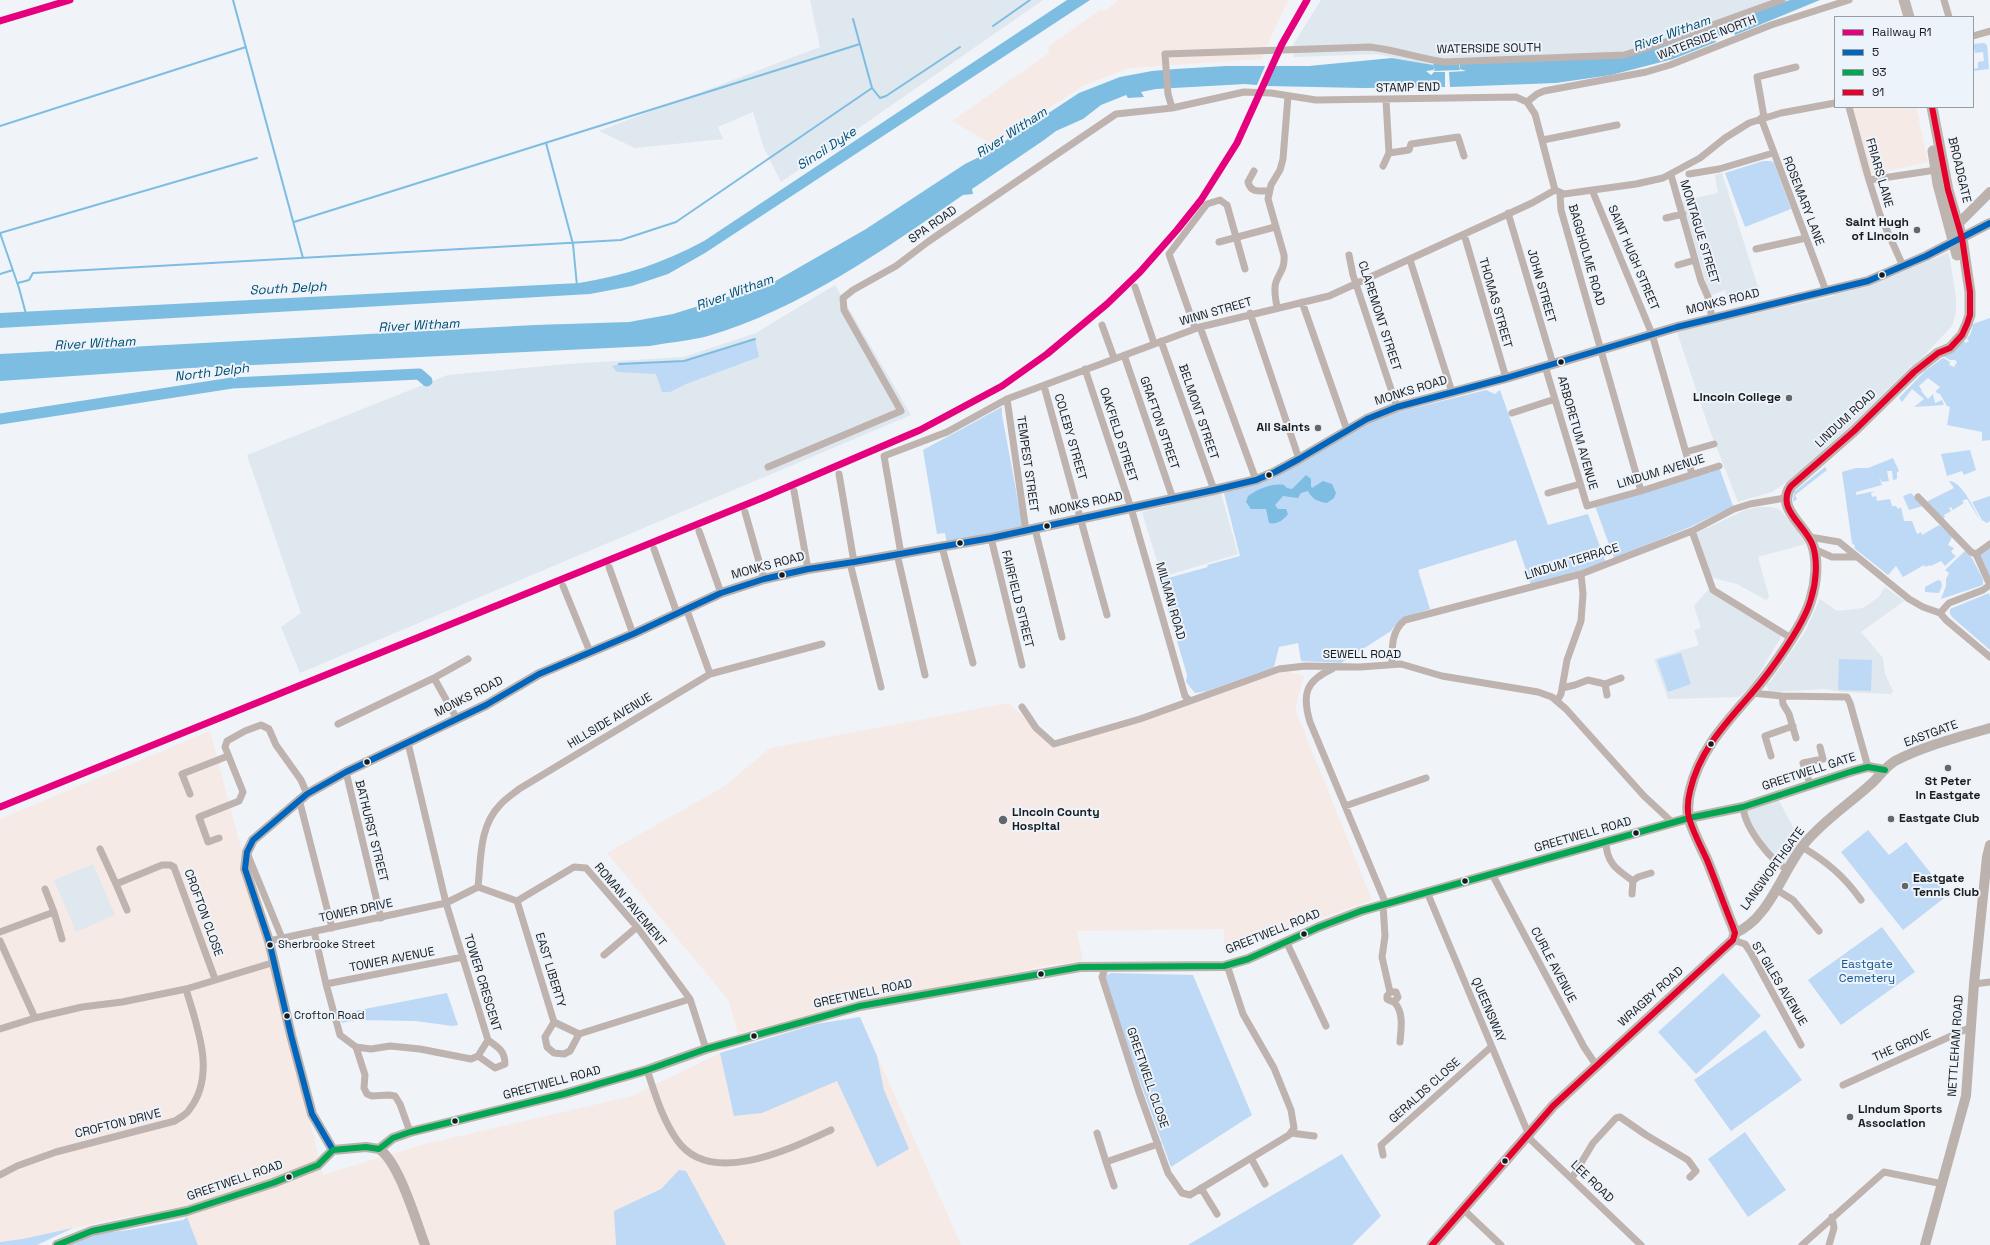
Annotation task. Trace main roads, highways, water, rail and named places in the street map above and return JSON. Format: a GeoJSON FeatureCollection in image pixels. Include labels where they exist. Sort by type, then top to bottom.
{"type":"FeatureCollection","features":[{"type":"Feature","properties":{"kind":"main road"},"geometry":{"type":"LineString","coordinates":[[1897,0],[1901,16]]}},
{"type":"Feature","properties":{"kind":"main road"},"geometry":{"type":"LineString","coordinates":[[1904,0],[1909,16]]}},
{"type":"Feature","properties":{"kind":"main road","name":"BROADGATE"},"geometry":{"type":"LineString","coordinates":[[1926,108],[1936,170],[1955,225]]}},
{"type":"Feature","properties":{"kind":"main road","name":"BROADGATE"},"geometry":{"type":"LineString","coordinates":[[1932,108],[1959,240]]}},
{"type":"Feature","properties":{"kind":"main road"},"geometry":{"type":"LineString","coordinates":[[1955,225],[1990,192]]}},
{"type":"Feature","properties":{"kind":"main road","name":"MONKS ROAD"},"geometry":{"type":"LineString","coordinates":[[333,1150],[312,1114],[291,1035],[269,940],[245,869],[247,852],[258,835],[303,796],[346,772],[486,705],[539,674],[633,634],[721,593],[764,579],[808,569],[852,563],[991,538],[1256,480],[1300,459],[1347,430],[1372,417],[1397,407],[1506,378],[1652,334],[1712,318],[1868,281],[1959,240],[1990,223]]}},
{"type":"Feature","properties":{"kind":"main road","name":"LINDUM ROAD"},"geometry":{"type":"LineString","coordinates":[[1689,818],[1689,797],[1696,771],[1709,744],[1752,693],[1791,638],[1802,620],[1811,600],[1815,567],[1814,549],[1810,537],[1789,510],[1785,498],[1791,486],[1854,431],[1914,372],[1938,353],[1944,343],[1954,334],[1964,309],[1959,240]]}},
{"type":"Feature","properties":{"kind":"main road","name":"EASTGATE"},"geometry":{"type":"LineString","coordinates":[[1885,770],[1896,761],[1916,752],[1990,728]]}},
{"type":"Feature","properties":{"kind":"main road","name":"GREETWELL GATE"},"geometry":{"type":"LineString","coordinates":[[1689,818],[1743,806],[1868,767],[1885,770]]}},
{"type":"Feature","properties":{"kind":"main road","name":"LANGWORTHGATE"},"geometry":{"type":"LineString","coordinates":[[1734,937],[1756,917],[1777,890],[1802,847],[1812,834],[1857,797],[1885,770]]}},
{"type":"Feature","properties":{"kind":"main road"},"geometry":{"type":"LineString","coordinates":[[1689,818],[1734,937]]}},
{"type":"Feature","properties":{"kind":"main road","name":"GREETWELL ROAD"},"geometry":{"type":"LineString","coordinates":[[379,1149],[393,1138],[410,1132],[526,1104],[647,1070],[706,1049],[860,1006],[1080,967],[1227,965],[1248,959],[1326,924],[1385,904],[1689,818]]}},
{"type":"Feature","properties":{"kind":"main road","name":"NETTLEHAM ROAD"},"geometry":{"type":"LineString","coordinates":[[1925,1245],[1964,1107],[1974,984],[1987,857],[1990,845]]}},
{"type":"Feature","properties":{"kind":"main road","name":"WRAGBY ROAD"},"geometry":{"type":"LineString","coordinates":[[1432,1245],[1553,1106],[1734,937]]}},
{"type":"Feature","properties":{"kind":"main road"},"geometry":{"type":"LineString","coordinates":[[333,1150],[366,1147],[379,1149],[385,1154],[396,1172],[425,1245]]}},
{"type":"Feature","properties":{"kind":"main road","name":"GREETWELL ROAD"},"geometry":{"type":"LineString","coordinates":[[58,1245],[96,1230],[187,1211],[250,1190],[316,1166],[325,1160],[333,1150]]}},
{"type":"Feature","properties":{"kind":"waterway"},"geometry":{"type":"LineString","coordinates":[[233,0],[303,258]]}},
{"type":"Feature","properties":{"kind":"waterway"},"geometry":{"type":"LineString","coordinates":[[993,26],[1030,0]]}},
{"type":"Feature","properties":{"kind":"waterway"},"geometry":{"type":"LineString","coordinates":[[853,19],[872,88],[880,98],[886,96],[960,47]]}},
{"type":"Feature","properties":{"kind":"waterway"},"geometry":{"type":"LineString","coordinates":[[294,222],[860,44]]}},
{"type":"Feature","properties":{"kind":"waterway"},"geometry":{"type":"LineString","coordinates":[[0,126],[246,47]]}},
{"type":"Feature","properties":{"kind":"waterway"},"geometry":{"type":"LineString","coordinates":[[18,283],[29,280],[33,273],[621,240],[676,222],[872,88]]}},
{"type":"Feature","properties":{"kind":"waterway"},"geometry":{"type":"LineString","coordinates":[[546,143],[573,244],[577,286]]}},
{"type":"Feature","properties":{"kind":"waterway"},"geometry":{"type":"LineString","coordinates":[[0,233],[257,158]]}},
{"type":"Feature","properties":{"kind":"waterway"},"geometry":{"type":"LineString","coordinates":[[0,233],[19,288],[26,314]]}},
{"type":"Feature","properties":{"kind":"waterway"},"geometry":{"type":"LineString","coordinates":[[0,274],[13,270]]}},
{"type":"Feature","properties":{"kind":"waterway"},"geometry":{"type":"LineString","coordinates":[[619,364],[684,361],[755,339]]}},
{"type":"Feature","properties":{"kind":"waterway","name":"North Delph"},"geometry":{"type":"LineString","coordinates":[[0,419],[232,383],[419,374],[427,381]]}},
{"type":"Feature","properties":{"kind":"rail line","name":"R1"},"geometry":{"type":"LineString","coordinates":[[0,21],[70,0]]}},
{"type":"Feature","properties":{"kind":"rail line","name":"R1"},"geometry":{"type":"LineString","coordinates":[[0,807],[762,498],[920,430],[1002,386],[1047,354],[1107,304],[1140,272],[1201,200],[1237,143],[1282,44],[1307,0]]}},
{"type":"Feature","properties":{"kind":"place","name":"Saint Hugh of Lincoln"},"geometry":{"type":"Point","coordinates":[1917,230]}},
{"type":"Feature","properties":{"kind":"place","name":"Lincoln College"},"geometry":{"type":"Point","coordinates":[1789,398]}},
{"type":"Feature","properties":{"kind":"place","name":"All Saints"},"geometry":{"type":"Point","coordinates":[1318,428]}},
{"type":"Feature","properties":{"kind":"place","name":"St Peter in Eastgate"},"geometry":{"type":"Point","coordinates":[1948,768]}},
{"type":"Feature","properties":{"kind":"place","name":"Eastgate Club"},"geometry":{"type":"Point","coordinates":[1891,819]}},
{"type":"Feature","properties":{"kind":"place","name":"Lincoln County Hospital"},"geometry":{"type":"Point","coordinates":[1003,820]}},
{"type":"Feature","properties":{"kind":"place","name":"Eastgate Tennis Club"},"geometry":{"type":"Point","coordinates":[1905,886]}},
{"type":"Feature","properties":{"kind":"place","name":"Sherbrooke Street"},"geometry":{"type":"Point","coordinates":[270,945]}},
{"type":"Feature","properties":{"kind":"place","name":"Crofton Road"},"geometry":{"type":"Point","coordinates":[287,1016]}},
{"type":"Feature","properties":{"kind":"place","name":"Lindum Sports Association"},"geometry":{"type":"Point","coordinates":[1850,1117]}},
{"type":"Feature","properties":{"kind":"water label","name":"River Witham"},"geometry":{"type":"Point","coordinates":[1672,34]}},
{"type":"Feature","properties":{"kind":"water label","name":"River Witham"},"geometry":{"type":"Point","coordinates":[1012,133]}},
{"type":"Feature","properties":{"kind":"water label","name":"Sincil Dyke"},"geometry":{"type":"Point","coordinates":[827,149]}},
{"type":"Feature","properties":{"kind":"water label","name":"South Delph"},"geometry":{"type":"Point","coordinates":[288,289]}},
{"type":"Feature","properties":{"kind":"water label","name":"River Witham"},"geometry":{"type":"Point","coordinates":[735,293]}},
{"type":"Feature","properties":{"kind":"water label","name":"River Witham"},"geometry":{"type":"Point","coordinates":[419,326]}},
{"type":"Feature","properties":{"kind":"water label","name":"River Witham"},"geometry":{"type":"Point","coordinates":[95,344]}},
{"type":"Feature","properties":{"kind":"park label","name":"Eastgate Cemetery"},"geometry":{"type":"Point","coordinates":[1867,972]}}]}
